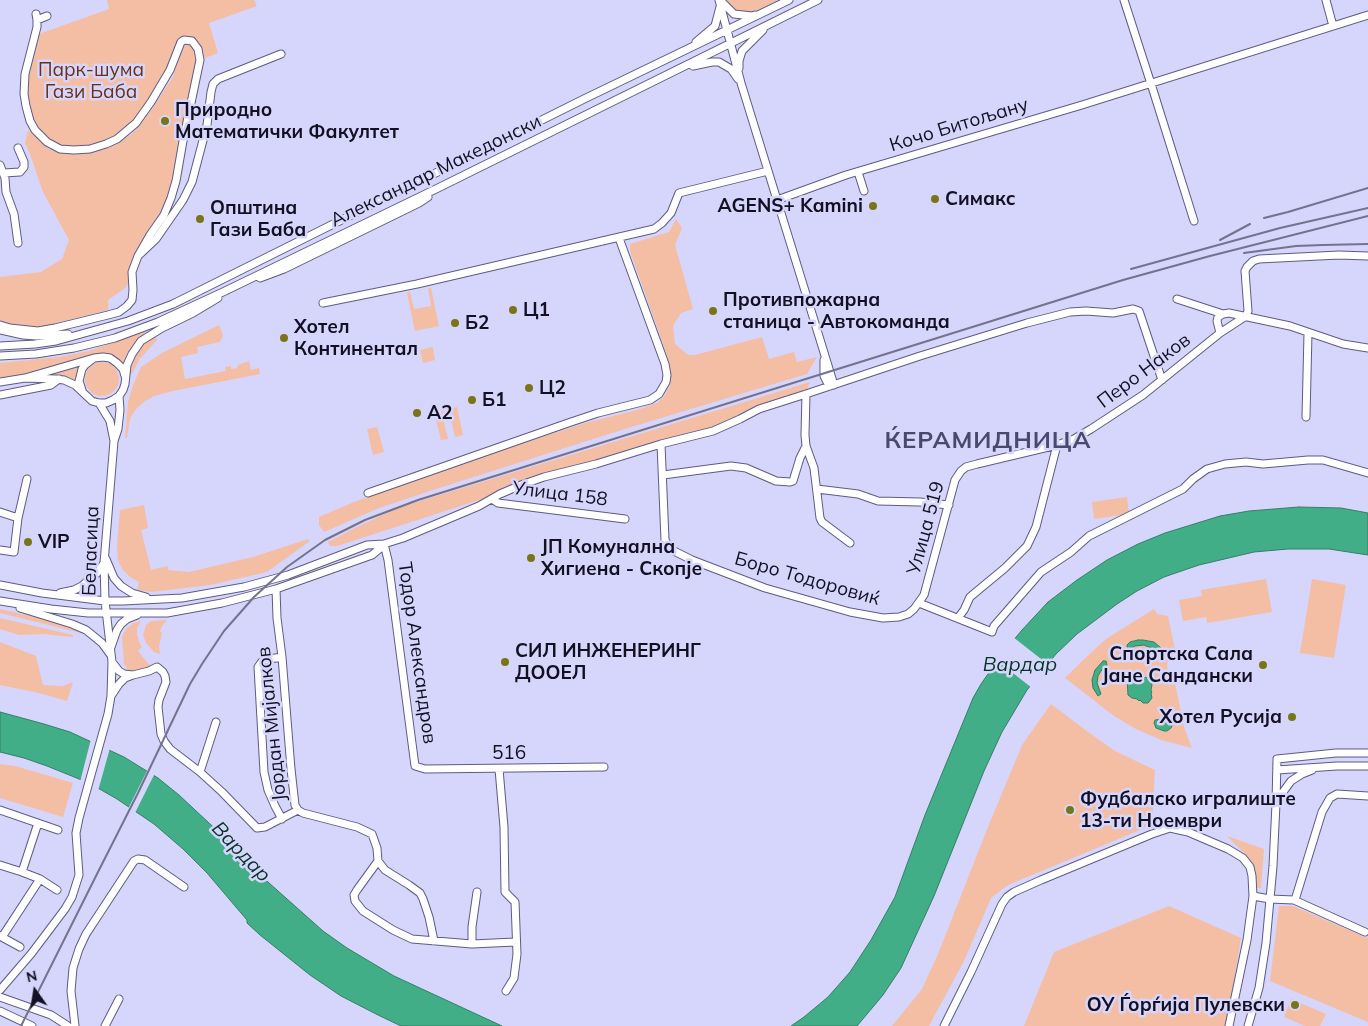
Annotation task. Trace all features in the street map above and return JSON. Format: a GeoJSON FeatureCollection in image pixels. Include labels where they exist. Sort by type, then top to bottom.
{"type":"FeatureCollection","features":[{"type":"Feature","properties":{"kind":"street","name":"Александар Македонски"},"geometry":{"type":"LineString","coordinates":[[0,346],[56,341],[128,321],[173,304],[790,0]]}},
{"type":"Feature","properties":{"kind":"street","name":"Александар Македонски"},"geometry":{"type":"LineString","coordinates":[[224,292],[250,279],[259,278],[284,269],[419,203],[438,188],[670,75],[818,0]]}},
{"type":"Feature","properties":{"kind":"street"},"geometry":{"type":"LineString","coordinates":[[1124,0],[1194,221]]}},
{"type":"Feature","properties":{"kind":"street"},"geometry":{"type":"LineString","coordinates":[[1326,0],[1334,26]]}},
{"type":"Feature","properties":{"kind":"street"},"geometry":{"type":"LineString","coordinates":[[719,2],[734,14],[752,16],[772,9]]}},
{"type":"Feature","properties":{"kind":"street"},"geometry":{"type":"LineString","coordinates":[[719,2],[741,83],[832,385]]}},
{"type":"Feature","properties":{"kind":"street"},"geometry":{"type":"LineString","coordinates":[[686,50],[713,29],[719,2]]}},
{"type":"Feature","properties":{"kind":"street"},"geometry":{"type":"LineString","coordinates":[[0,324],[10,328],[38,331],[76,324],[119,312],[132,300],[132,272],[138,256],[164,215],[174,189],[200,60],[198,50],[192,40],[181,42],[170,70],[151,102],[136,123],[112,141],[86,149],[68,150],[53,146],[35,130],[28,116],[24,94],[25,74],[37,17],[47,16]]}},
{"type":"Feature","properties":{"kind":"street","name":"Кочо Битољану"},"geometry":{"type":"LineString","coordinates":[[777,200],[858,172],[1368,16]]}},
{"type":"Feature","properties":{"kind":"street"},"geometry":{"type":"LineString","coordinates":[[739,75],[739,61],[742,51],[770,24]]}},
{"type":"Feature","properties":{"kind":"street"},"geometry":{"type":"LineString","coordinates":[[138,256],[156,239],[183,200],[192,182],[207,126],[210,92],[213,84],[218,80],[281,54]]}},
{"type":"Feature","properties":{"kind":"street"},"geometry":{"type":"LineString","coordinates":[[670,75],[696,65],[719,62],[731,69],[741,83]]}},
{"type":"Feature","properties":{"kind":"street"},"geometry":{"type":"LineString","coordinates":[[4,173],[20,172],[24,167],[24,162],[18,148]]}},
{"type":"Feature","properties":{"kind":"street"},"geometry":{"type":"LineString","coordinates":[[0,165],[4,173],[6,192],[14,214],[18,243]]}},
{"type":"Feature","properties":{"kind":"street"},"geometry":{"type":"LineString","coordinates":[[323,303],[417,284],[654,229],[662,224],[671,213],[679,194],[768,171]]}},
{"type":"Feature","properties":{"kind":"street"},"geometry":{"type":"LineString","coordinates":[[858,172],[864,191]]}},
{"type":"Feature","properties":{"kind":"street"},"geometry":{"type":"LineString","coordinates":[[368,493],[598,413],[650,400],[659,394],[666,382],[665,364],[619,238]]}},
{"type":"Feature","properties":{"kind":"street"},"geometry":{"type":"LineString","coordinates":[[1246,316],[1248,311],[1245,271],[1253,261],[1340,255],[1368,256]]}},
{"type":"Feature","properties":{"kind":"street"},"geometry":{"type":"LineString","coordinates":[[0,356],[36,354],[115,338],[158,322],[224,292]]}},
{"type":"Feature","properties":{"kind":"street"},"geometry":{"type":"LineString","coordinates":[[26,378],[59,379],[70,382],[92,401],[106,403],[113,400],[123,390],[127,365],[141,341],[211,303],[224,292]]}},
{"type":"Feature","properties":{"kind":"street"},"geometry":{"type":"LineString","coordinates":[[1177,299],[1223,314]]}},
{"type":"Feature","properties":{"kind":"street"},"geometry":{"type":"LineString","coordinates":[[0,585],[42,593],[105,601],[159,600],[204,594],[288,575],[367,545],[384,544],[434,526],[529,482],[713,431],[758,409],[1048,317],[1070,312],[1113,313],[1133,309],[1138,311],[1141,314],[1162,380]]}},
{"type":"Feature","properties":{"kind":"street"},"geometry":{"type":"LineString","coordinates":[[1220,333],[1218,317],[1229,313],[1304,331],[1343,344],[1368,348]]}},
{"type":"Feature","properties":{"kind":"street","name":"Перо Наков"},"geometry":{"type":"LineString","coordinates":[[1057,445],[1083,434],[1136,400],[1220,333],[1246,316]]}},
{"type":"Feature","properties":{"kind":"street"},"geometry":{"type":"LineString","coordinates":[[0,330],[36,336],[83,333]]}},
{"type":"Feature","properties":{"kind":"street"},"geometry":{"type":"LineString","coordinates":[[1304,331],[1306,416]]}},
{"type":"Feature","properties":{"kind":"street"},"geometry":{"type":"LineString","coordinates":[[824,354],[824,376],[826,382],[832,385]]}},
{"type":"Feature","properties":{"kind":"street"},"geometry":{"type":"LineString","coordinates":[[0,382],[26,378],[102,357],[110,358],[118,363],[123,369],[125,377]]}},
{"type":"Feature","properties":{"kind":"street"},"geometry":{"type":"LineString","coordinates":[[82,392],[80,375],[85,365],[94,358]]}},
{"type":"Feature","properties":{"kind":"street"},"geometry":{"type":"LineString","coordinates":[[806,394],[820,384],[824,376]]}},
{"type":"Feature","properties":{"kind":"street"},"geometry":{"type":"LineString","coordinates":[[0,395],[51,385],[59,379]]}},
{"type":"Feature","properties":{"kind":"street"},"geometry":{"type":"LineString","coordinates":[[806,394],[806,446],[814,468],[820,518],[822,522],[850,543]]}},
{"type":"Feature","properties":{"kind":"street","name":"Беласица"},"geometry":{"type":"LineString","coordinates":[[111,656],[105,601],[104,560],[114,441],[118,429],[120,410],[118,396]]}},
{"type":"Feature","properties":{"kind":"street","name":"Беласица"},"geometry":{"type":"LineString","coordinates":[[99,403],[110,422],[114,441]]}},
{"type":"Feature","properties":{"kind":"street","name":"Боро Тодоровиќ"},"geometry":{"type":"LineString","coordinates":[[661,444],[665,540],[674,551],[765,588],[825,606],[883,618],[899,618],[908,614],[919,603]]}},
{"type":"Feature","properties":{"kind":"street"},"geometry":{"type":"LineString","coordinates":[[958,618],[970,597],[1005,568],[1027,546],[1036,527],[1057,445]]}},
{"type":"Feature","properties":{"kind":"street","name":"Улица 519"},"geometry":{"type":"LineString","coordinates":[[919,603],[924,595],[956,477],[961,471],[966,467],[1057,445]]}},
{"type":"Feature","properties":{"kind":"street"},"geometry":{"type":"LineString","coordinates":[[663,475],[731,466],[746,468],[776,481],[790,482],[793,481],[806,446]]}},
{"type":"Feature","properties":{"kind":"street"},"geometry":{"type":"LineString","coordinates":[[919,603],[992,632],[994,626],[1041,572],[1071,552],[1089,536],[1183,489],[1193,479],[1207,470],[1225,464],[1246,462],[1263,464],[1324,460],[1368,474]]}},
{"type":"Feature","properties":{"kind":"street"},"geometry":{"type":"LineString","coordinates":[[0,550],[14,552],[18,518],[27,479]]}},
{"type":"Feature","properties":{"kind":"street"},"geometry":{"type":"LineString","coordinates":[[817,490],[858,494],[878,501],[949,505]]}},
{"type":"Feature","properties":{"kind":"street","name":"Улица 158"},"geometry":{"type":"LineString","coordinates":[[492,499],[498,503],[625,519]]}},
{"type":"Feature","properties":{"kind":"street"},"geometry":{"type":"LineString","coordinates":[[0,512],[18,518]]}},
{"type":"Feature","properties":{"kind":"street"},"geometry":{"type":"LineString","coordinates":[[1,601],[51,609],[106,613],[167,613],[222,603],[276,589],[372,555],[384,544]]}},
{"type":"Feature","properties":{"kind":"street","name":"Тодор Александров"},"geometry":{"type":"LineString","coordinates":[[384,544],[388,560],[415,766]]}},
{"type":"Feature","properties":{"kind":"street"},"geometry":{"type":"LineString","coordinates":[[42,593],[61,593],[74,590],[85,584],[104,560],[121,586],[139,596],[159,600]]}},
{"type":"Feature","properties":{"kind":"street","name":"Јордан Мијалков"},"geometry":{"type":"LineString","coordinates":[[276,589],[277,618],[295,805],[303,813],[372,834],[377,848],[378,861]]}},
{"type":"Feature","properties":{"kind":"street"},"geometry":{"type":"LineString","coordinates":[[1,601],[86,630],[102,643],[119,671],[124,674],[149,671],[157,667],[163,672],[166,682],[158,707],[161,734],[164,741],[170,749],[222,792],[257,828],[265,827],[298,810]]}},
{"type":"Feature","properties":{"kind":"street"},"geometry":{"type":"LineString","coordinates":[[0,990],[31,954],[65,909],[76,887],[79,872],[76,833],[80,812],[108,714],[111,696],[111,656],[114,637],[127,619],[141,613]]}},
{"type":"Feature","properties":{"kind":"street"},"geometry":{"type":"LineString","coordinates":[[282,657],[263,660],[258,667],[264,772],[268,790],[282,819]]}},
{"type":"Feature","properties":{"kind":"street"},"geometry":{"type":"LineString","coordinates":[[111,696],[122,680],[133,674]]}},
{"type":"Feature","properties":{"kind":"street"},"geometry":{"type":"LineString","coordinates":[[200,772],[216,722]]}},
{"type":"Feature","properties":{"kind":"street"},"geometry":{"type":"LineString","coordinates":[[1248,1026],[1259,988],[1266,943],[1276,804],[1277,759],[1330,753],[1368,753]]}},
{"type":"Feature","properties":{"kind":"street","name":"516"},"geometry":{"type":"LineString","coordinates":[[415,766],[425,769],[604,768]]}},
{"type":"Feature","properties":{"kind":"street"},"geometry":{"type":"LineString","coordinates":[[1277,770],[1325,766],[1368,766]]}},
{"type":"Feature","properties":{"kind":"street"},"geometry":{"type":"LineString","coordinates":[[1276,804],[1291,781],[1307,771],[1325,766]]}},
{"type":"Feature","properties":{"kind":"street"},"geometry":{"type":"LineString","coordinates":[[498,769],[504,827],[505,892],[515,902],[516,954],[514,978],[506,991]]}},
{"type":"Feature","properties":{"kind":"street"},"geometry":{"type":"LineString","coordinates":[[1294,900],[1322,812],[1330,798],[1337,794],[1368,796]]}},
{"type":"Feature","properties":{"kind":"street"},"geometry":{"type":"LineString","coordinates":[[0,810],[58,830]]}},
{"type":"Feature","properties":{"kind":"street"},"geometry":{"type":"LineString","coordinates":[[22,872],[38,823]]}},
{"type":"Feature","properties":{"kind":"street"},"geometry":{"type":"LineString","coordinates":[[944,1026],[1006,897],[1041,880],[1170,828],[1175,828],[1228,849],[1243,858],[1250,867],[1253,896],[1247,940],[1229,1026]]}},
{"type":"Feature","properties":{"kind":"street"},"geometry":{"type":"LineString","coordinates":[[75,1026],[71,991],[73,968],[78,949],[134,861],[138,859],[144,860],[184,887]]}},
{"type":"Feature","properties":{"kind":"street"},"geometry":{"type":"LineString","coordinates":[[434,941],[429,917],[420,893],[385,870],[378,861],[354,895],[355,901],[363,911],[393,930],[412,939],[434,941],[472,944],[515,942]]}},
{"type":"Feature","properties":{"kind":"street"},"geometry":{"type":"LineString","coordinates":[[0,865],[40,879],[57,890]]}},
{"type":"Feature","properties":{"kind":"street"},"geometry":{"type":"LineString","coordinates":[[20,947],[1,936],[40,879]]}},
{"type":"Feature","properties":{"kind":"street"},"geometry":{"type":"LineString","coordinates":[[472,944],[476,892]]}},
{"type":"Feature","properties":{"kind":"street"},"geometry":{"type":"LineString","coordinates":[[1253,896],[1294,900],[1365,932]]}},
{"type":"Feature","properties":{"kind":"street"},"geometry":{"type":"LineString","coordinates":[[0,997],[51,1015],[68,1026]]}},
{"type":"Feature","properties":{"kind":"street"},"geometry":{"type":"LineString","coordinates":[[105,1026],[119,999]]}},
{"type":"Feature","properties":{"kind":"street"},"geometry":{"type":"LineString","coordinates":[[0,1011],[32,1026]]}},
{"type":"Feature","properties":{"kind":"green space","name":"Парк-шума Гази Баба"},"geometry":{"type":"Polygon","coordinates":[[[107,0],[254,0],[257,6],[209,23],[218,53],[200,60],[198,49],[184,40],[151,102],[121,135],[89,148],[54,146],[42,136],[31,117],[27,84],[39,34],[109,9],[107,0]]]}},
{"type":"Feature","properties":{"kind":"green space"},"geometry":{"type":"Polygon","coordinates":[[[724,0],[778,0],[754,12],[735,11],[724,0]]]}},
{"type":"Feature","properties":{"kind":"green space"},"geometry":{"type":"Polygon","coordinates":[[[188,43],[192,44],[198,58],[173,185],[129,283],[108,300],[108,310],[42,327],[0,321],[0,277],[41,272],[62,259],[69,240],[43,192],[25,143],[28,130],[49,149],[81,154],[108,148],[132,134],[150,112],[173,77],[180,55],[188,43]]]}},
{"type":"Feature","properties":{"kind":"green space"},"geometry":{"type":"Polygon","coordinates":[[[676,219],[682,228],[675,245],[693,309],[681,313],[673,326],[675,344],[688,355],[695,355],[762,337],[769,359],[794,352],[797,362],[817,357],[807,374],[439,488],[379,508],[324,532],[319,525],[319,517],[354,502],[473,459],[585,423],[637,410],[657,403],[663,398],[670,386],[671,378],[668,358],[630,251],[630,244],[669,232],[676,219]]]}},
{"type":"Feature","properties":{"kind":"green space"},"geometry":{"type":"Polygon","coordinates":[[[428,288],[431,288],[439,326],[415,331],[407,293],[410,292],[414,309],[431,306],[428,288]]]}},
{"type":"Feature","properties":{"kind":"green space"},"geometry":{"type":"Polygon","coordinates":[[[219,325],[223,335],[220,342],[197,347],[198,353],[181,357],[185,379],[226,371],[225,367],[237,368],[238,365],[249,361],[251,370],[259,368],[260,374],[154,396],[135,410],[130,419],[127,438],[125,438],[128,402],[141,367],[162,353],[219,325]]]}},
{"type":"Feature","properties":{"kind":"green space"},"geometry":{"type":"Polygon","coordinates":[[[145,331],[127,353],[124,363],[113,355],[98,353],[70,364],[0,379],[0,363],[59,357],[89,351],[145,331]]]}},
{"type":"Feature","properties":{"kind":"green space"},"geometry":{"type":"Polygon","coordinates":[[[155,335],[157,340],[139,360],[132,374],[130,374],[131,365],[137,351],[147,340],[155,335]]]}},
{"type":"Feature","properties":{"kind":"green space"},"geometry":{"type":"Polygon","coordinates":[[[433,347],[435,360],[423,363],[420,350],[433,347]]]}},
{"type":"Feature","properties":{"kind":"green space"},"geometry":{"type":"Polygon","coordinates":[[[102,362],[109,363],[114,367],[118,372],[118,386],[114,391],[109,395],[102,396],[95,395],[90,391],[86,386],[85,379],[86,372],[90,367],[95,363],[102,362]]]}},
{"type":"Feature","properties":{"kind":"green space"},"geometry":{"type":"Polygon","coordinates":[[[80,365],[76,380],[61,375],[49,374],[80,365]]]}},
{"type":"Feature","properties":{"kind":"green space"},"geometry":{"type":"Polygon","coordinates":[[[810,382],[806,393],[720,425],[603,460],[337,546],[330,546],[328,542],[400,507],[810,382]]]}},
{"type":"Feature","properties":{"kind":"green space"},"geometry":{"type":"Polygon","coordinates":[[[457,407],[463,435],[455,437],[449,412],[442,414],[448,439],[441,440],[434,412],[457,407]]]}},
{"type":"Feature","properties":{"kind":"green space"},"geometry":{"type":"Polygon","coordinates":[[[377,427],[384,452],[373,455],[367,429],[377,427]]]}},
{"type":"Feature","properties":{"kind":"green space"},"geometry":{"type":"Polygon","coordinates":[[[1127,497],[1129,514],[1094,519],[1092,502],[1127,497]]]}},
{"type":"Feature","properties":{"kind":"green space"},"geometry":{"type":"Polygon","coordinates":[[[144,505],[148,528],[141,530],[151,570],[168,566],[168,570],[189,572],[253,557],[308,539],[310,541],[267,572],[210,585],[152,592],[137,590],[139,582],[122,569],[118,560],[117,545],[120,510],[144,505]]]}},
{"type":"Feature","properties":{"kind":"green space"},"geometry":{"type":"Polygon","coordinates":[[[1266,579],[1272,612],[1207,623],[1206,617],[1183,621],[1179,600],[1202,596],[1201,590],[1266,579]]]}},
{"type":"Feature","properties":{"kind":"green space"},"geometry":{"type":"Polygon","coordinates":[[[1312,579],[1346,585],[1334,658],[1300,653],[1312,579]]]}},
{"type":"Feature","properties":{"kind":"green space"},"geometry":{"type":"Polygon","coordinates":[[[0,609],[48,620],[83,631],[81,633],[0,613],[0,609]]]}},
{"type":"Feature","properties":{"kind":"green space"},"geometry":{"type":"Polygon","coordinates":[[[1154,609],[1157,614],[1168,616],[1177,659],[1167,662],[1168,674],[1173,673],[1184,727],[1192,748],[1161,740],[1136,729],[1114,716],[1065,678],[1106,639],[1154,609]]]}},
{"type":"Feature","properties":{"kind":"green space"},"geometry":{"type":"Polygon","coordinates":[[[0,618],[73,635],[73,637],[43,634],[19,635],[0,629],[0,618]]]}},
{"type":"Feature","properties":{"kind":"green space"},"geometry":{"type":"Polygon","coordinates":[[[167,620],[160,631],[162,633],[159,647],[160,654],[154,652],[146,643],[143,635],[146,625],[151,621],[167,620]]]}},
{"type":"Feature","properties":{"kind":"green space"},"geometry":{"type":"Polygon","coordinates":[[[141,621],[137,628],[137,634],[142,647],[138,651],[150,666],[133,671],[128,670],[124,664],[122,637],[126,629],[134,623],[141,621]]]}},
{"type":"Feature","properties":{"kind":"green space"},"geometry":{"type":"Polygon","coordinates":[[[0,642],[36,656],[43,685],[63,686],[73,682],[67,701],[0,685],[0,642]]]}},
{"type":"Feature","properties":{"kind":"green space"},"geometry":{"type":"Polygon","coordinates":[[[1051,704],[1115,751],[1155,770],[1152,825],[1008,885],[991,898],[964,961],[929,1026],[892,1026],[922,989],[938,954],[1022,745],[1051,704]]]}},
{"type":"Feature","properties":{"kind":"green space"},"geometry":{"type":"Polygon","coordinates":[[[0,764],[15,766],[73,783],[63,817],[0,798],[0,764]]]}},
{"type":"Feature","properties":{"kind":"green space"},"geometry":{"type":"Polygon","coordinates":[[[1227,836],[1264,849],[1261,888],[1256,888],[1254,868],[1246,855],[1227,836]]]}},
{"type":"Feature","properties":{"kind":"green space"},"geometry":{"type":"Polygon","coordinates":[[[1169,906],[1241,938],[1228,1018],[1225,1026],[1024,1026],[1054,952],[1169,906]]]}},
{"type":"Feature","properties":{"kind":"green space"},"geometry":{"type":"Polygon","coordinates":[[[1279,906],[1293,906],[1367,938],[1368,936],[1368,1022],[1270,981],[1279,906]]]}},
{"type":"Feature","properties":{"kind":"green space"},"geometry":{"type":"Polygon","coordinates":[[[1291,999],[1326,1014],[1320,1026],[1305,1026],[1284,1017],[1291,999]]]}},
{"type":"Feature","properties":{"kind":"water","name":"Вардар"},"geometry":{"type":"Polygon","coordinates":[[[1299,507],[1341,508],[1368,513],[1368,555],[1329,549],[1288,549],[1254,552],[1199,565],[1164,577],[1137,591],[1077,634],[1056,654],[1027,690],[1002,732],[984,771],[934,896],[901,968],[883,995],[857,1026],[791,1026],[828,997],[850,972],[871,940],[895,897],[925,815],[973,698],[1002,654],[1048,602],[1107,560],[1165,533],[1220,516],[1249,511],[1299,507]]]}},
{"type":"Feature","properties":{"kind":"water"},"geometry":{"type":"Polygon","coordinates":[[[1138,640],[1154,642],[1163,651],[1159,655],[1155,650],[1144,645],[1129,649],[1127,647],[1130,642],[1138,640]]]}},
{"type":"Feature","properties":{"kind":"water"},"geometry":{"type":"Polygon","coordinates":[[[1103,661],[1106,661],[1107,665],[1098,676],[1097,683],[1101,694],[1098,696],[1093,688],[1092,680],[1095,670],[1103,661]]]}},
{"type":"Feature","properties":{"kind":"water"},"geometry":{"type":"Polygon","coordinates":[[[1133,672],[1151,681],[1152,698],[1148,703],[1143,703],[1128,695],[1127,678],[1133,672]]]}},
{"type":"Feature","properties":{"kind":"water","name":"Вардар"},"geometry":{"type":"Polygon","coordinates":[[[0,712],[70,732],[124,757],[158,778],[224,837],[250,866],[323,931],[347,948],[394,976],[502,1026],[401,1026],[341,996],[310,975],[260,935],[247,923],[247,920],[207,873],[154,824],[89,783],[47,766],[0,752],[0,712]]]}},
{"type":"Feature","properties":{"kind":"water"},"geometry":{"type":"Polygon","coordinates":[[[1165,713],[1170,715],[1173,723],[1167,731],[1156,728],[1154,723],[1155,720],[1162,719],[1165,713]]]}},
{"type":"Feature","properties":{"kind":"pier"},"geometry":{"type":"Polygon","coordinates":[[[1013,637],[1050,666],[1032,688],[995,659],[1013,637]]]}},
{"type":"Feature","properties":{"kind":"pier"},"geometry":{"type":"Polygon","coordinates":[[[91,739],[110,748],[98,791],[80,782],[91,739]]]}},
{"type":"Feature","properties":{"kind":"pier"},"geometry":{"type":"Polygon","coordinates":[[[148,769],[155,773],[135,813],[128,809],[148,769]]]}},
{"type":"Feature","properties":{"kind":"railway"},"geometry":{"type":"LineString","coordinates":[[1264,218],[1368,188]]}},
{"type":"Feature","properties":{"kind":"railway"},"geometry":{"type":"LineString","coordinates":[[1131,269],[1280,228],[1368,208]]}},
{"type":"Feature","properties":{"kind":"railway"},"geometry":{"type":"LineString","coordinates":[[21,1026],[138,793],[190,684],[202,664],[224,631],[254,597],[287,567],[325,540],[365,520],[418,500],[1123,280],[1368,216]]}},
{"type":"Feature","properties":{"kind":"railway"},"geometry":{"type":"LineString","coordinates":[[1220,240],[1250,224]]}},
{"type":"Feature","properties":{"kind":"railway"},"geometry":{"type":"LineString","coordinates":[[1244,253],[1296,246],[1368,244]]}},
{"type":"Feature","properties":{"kind":"place","name":"Природно Математички Факултет"},"geometry":{"type":"Point","coordinates":[165,121]}},
{"type":"Feature","properties":{"kind":"place","name":"Симакс"},"geometry":{"type":"Point","coordinates":[935,199]}},
{"type":"Feature","properties":{"kind":"place","name":"AGENS+ Kamini"},"geometry":{"type":"Point","coordinates":[873,206]}},
{"type":"Feature","properties":{"kind":"place","name":"Општина Гази Баба"},"geometry":{"type":"Point","coordinates":[200,219]}},
{"type":"Feature","properties":{"kind":"place","name":"Ц1"},"geometry":{"type":"Point","coordinates":[513,310]}},
{"type":"Feature","properties":{"kind":"place","name":"Противпожарна станица - Автокоманда"},"geometry":{"type":"Point","coordinates":[713,311]}},
{"type":"Feature","properties":{"kind":"place","name":"Б2"},"geometry":{"type":"Point","coordinates":[455,323]}},
{"type":"Feature","properties":{"kind":"place","name":"Хотел Континентал"},"geometry":{"type":"Point","coordinates":[284,338]}},
{"type":"Feature","properties":{"kind":"place","name":"Ц2"},"geometry":{"type":"Point","coordinates":[529,388]}},
{"type":"Feature","properties":{"kind":"place","name":"Б1"},"geometry":{"type":"Point","coordinates":[472,400]}},
{"type":"Feature","properties":{"kind":"place","name":"А2"},"geometry":{"type":"Point","coordinates":[417,413]}},
{"type":"Feature","properties":{"kind":"place","name":"VIP"},"geometry":{"type":"Point","coordinates":[28,542]}},
{"type":"Feature","properties":{"kind":"place","name":"ЈП Комунална Хигиена - Скопје"},"geometry":{"type":"Point","coordinates":[531,558]}},
{"type":"Feature","properties":{"kind":"place","name":"СИЛ ИНЖЕНЕРИНГ ДООЕЛ"},"geometry":{"type":"Point","coordinates":[505,662]}},
{"type":"Feature","properties":{"kind":"place","name":"Спортска Сала Јане Сандански"},"geometry":{"type":"Point","coordinates":[1263,665]}},
{"type":"Feature","properties":{"kind":"place","name":"Хотел Русија"},"geometry":{"type":"Point","coordinates":[1292,717]}},
{"type":"Feature","properties":{"kind":"place","name":"Фудбалско игралиште 13-ти Ноември"},"geometry":{"type":"Point","coordinates":[1070,810]}},
{"type":"Feature","properties":{"kind":"place","name":"ОУ Ѓорѓија Пулевски"},"geometry":{"type":"Point","coordinates":[1295,1005]}},
{"type":"Feature","properties":{"kind":"district","name":"ЌЕРАМИДНИЦА"},"geometry":{"type":"Point","coordinates":[988,441]}}]}
